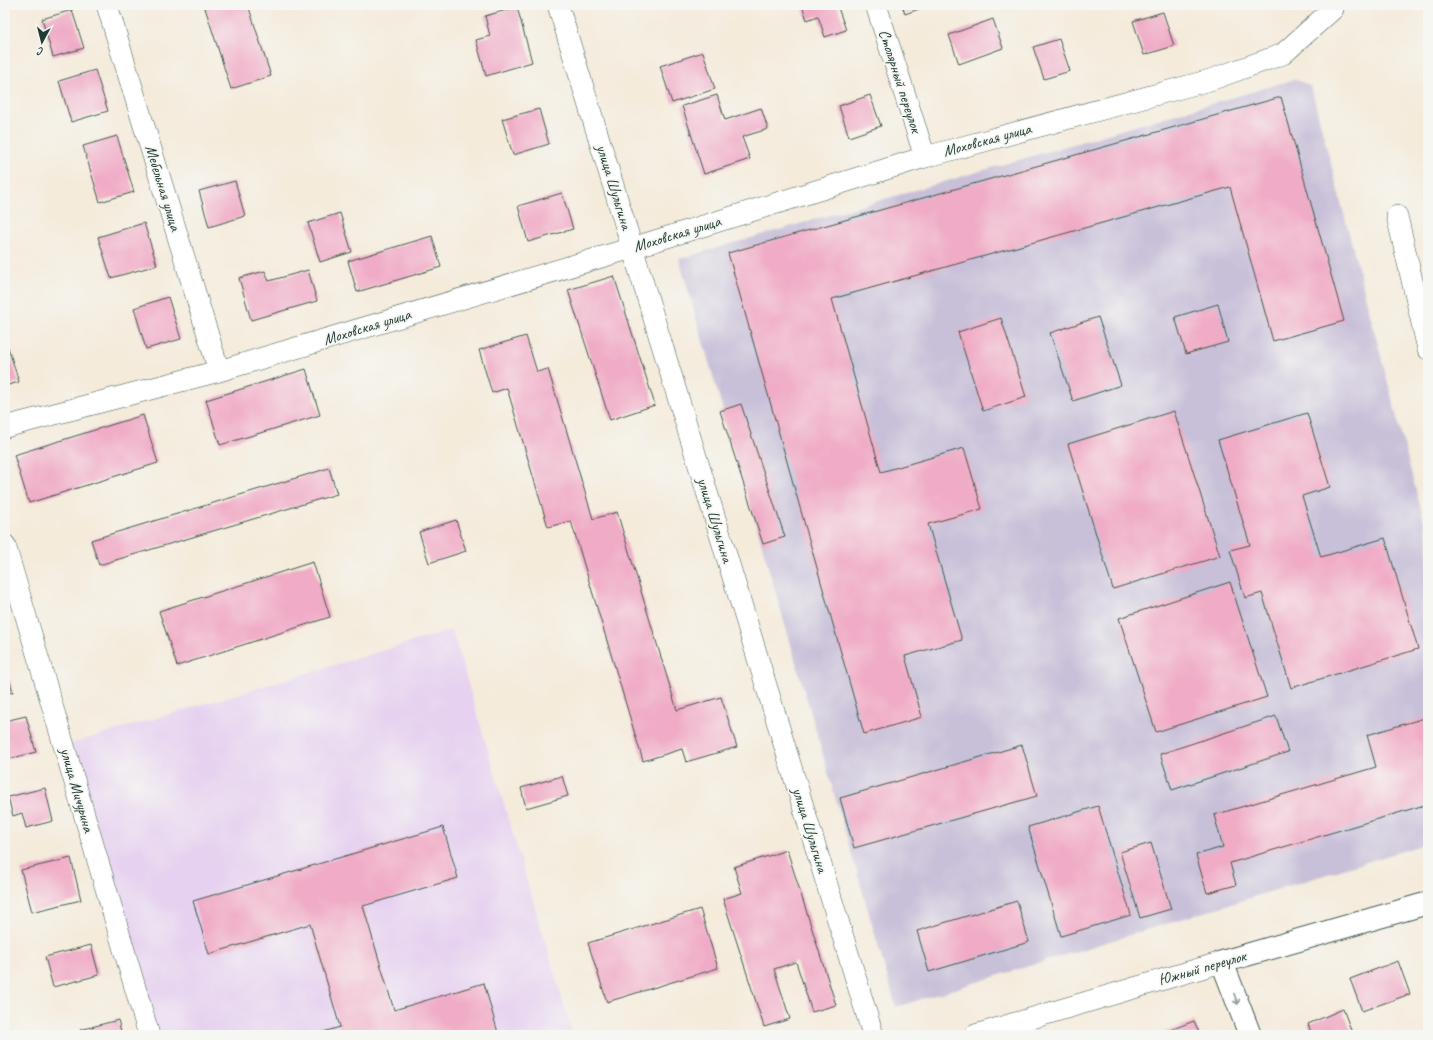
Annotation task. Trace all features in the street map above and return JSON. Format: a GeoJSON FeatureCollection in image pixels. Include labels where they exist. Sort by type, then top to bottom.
{"type":"FeatureCollection","features":[{"type":"Feature","properties":{"kind":"main road","name":"Южный переулок"},"geometry":{"type":"LineString","coordinates":[[1222,962],[1428,903]]}},
{"type":"Feature","properties":{"kind":"main road"},"geometry":{"type":"LineString","coordinates":[[1222,962],[1250,1035]]}},
{"type":"Feature","properties":{"kind":"street","name":"Мебельная улица"},"geometry":{"type":"LineString","coordinates":[[107,5],[218,372]]}},
{"type":"Feature","properties":{"kind":"street","name":"улица Шульгина"},"geometry":{"type":"LineString","coordinates":[[558,5],[873,1035]]}},
{"type":"Feature","properties":{"kind":"street","name":"Столярный переулок"},"geometry":{"type":"LineString","coordinates":[[876,5],[925,157]]}},
{"type":"Feature","properties":{"kind":"street","name":"Моховская улица"},"geometry":{"type":"LineString","coordinates":[[5,427],[218,372],[632,248],[925,157],[1210,80],[1283,54],[1331,7]]}},
{"type":"Feature","properties":{"kind":"street"},"geometry":{"type":"LineString","coordinates":[[1396,216],[1428,349]]}},
{"type":"Feature","properties":{"kind":"street","name":"улица Мичурина"},"geometry":{"type":"LineString","coordinates":[[5,545],[149,1035]]}},
{"type":"Feature","properties":{"kind":"street","name":"Южный переулок"},"geometry":{"type":"LineString","coordinates":[[975,1035],[1222,962]]}},
{"type":"Feature","properties":{"kind":"shaded area"},"geometry":{"type":"Polygon","coordinates":[[[1296,79],[1311,87],[1428,537],[1428,843],[896,1007],[679,259],[1296,79]]]}},
{"type":"Feature","properties":{"kind":"shaded area"},"geometry":{"type":"Polygon","coordinates":[[[452,630],[573,1035],[157,1035],[70,744],[452,630]]]}},
{"type":"Feature","properties":{"kind":"building"},"geometry":{"type":"Polygon","coordinates":[[[204,5],[248,5],[271,76],[231,89],[204,5]]]}},
{"type":"Feature","properties":{"kind":"building"},"geometry":{"type":"Polygon","coordinates":[[[802,5],[837,5],[846,30],[825,37],[818,16],[807,20],[802,5]]]}},
{"type":"Feature","properties":{"kind":"building"},"geometry":{"type":"Polygon","coordinates":[[[902,5],[930,5],[905,14],[902,5]]]}},
{"type":"Feature","properties":{"kind":"building"},"geometry":{"type":"Polygon","coordinates":[[[517,7],[532,62],[486,76],[476,40],[490,36],[485,16],[517,7]]]}},
{"type":"Feature","properties":{"kind":"building"},"geometry":{"type":"Polygon","coordinates":[[[72,10],[84,48],[53,57],[42,19],[72,10]]]}},
{"type":"Feature","properties":{"kind":"building"},"geometry":{"type":"Polygon","coordinates":[[[1163,12],[1174,46],[1144,55],[1133,21],[1163,12]]]}},
{"type":"Feature","properties":{"kind":"building"},"geometry":{"type":"Polygon","coordinates":[[[993,19],[1003,48],[959,64],[949,35],[993,19]]]}},
{"type":"Feature","properties":{"kind":"building"},"geometry":{"type":"Polygon","coordinates":[[[1059,39],[1070,71],[1044,79],[1033,47],[1059,39]]]}},
{"type":"Feature","properties":{"kind":"building"},"geometry":{"type":"Polygon","coordinates":[[[703,52],[715,89],[672,103],[660,66],[703,52]]]}},
{"type":"Feature","properties":{"kind":"building"},"geometry":{"type":"Polygon","coordinates":[[[95,70],[108,111],[71,122],[59,81],[95,70]]]}},
{"type":"Feature","properties":{"kind":"building"},"geometry":{"type":"Polygon","coordinates":[[[717,95],[725,120],[761,108],[768,129],[742,137],[750,159],[704,174],[682,106],[717,95]]]}},
{"type":"Feature","properties":{"kind":"building"},"geometry":{"type":"Polygon","coordinates":[[[870,95],[881,126],[849,137],[839,106],[870,95]]]}},
{"type":"Feature","properties":{"kind":"building"},"geometry":{"type":"Polygon","coordinates":[[[1281,97],[1344,321],[1273,341],[1230,187],[832,299],[881,472],[964,448],[982,509],[928,524],[962,640],[905,656],[922,717],[864,734],[728,253],[1281,97]]]}},
{"type":"Feature","properties":{"kind":"building"},"geometry":{"type":"Polygon","coordinates":[[[539,109],[549,144],[513,155],[502,119],[539,109]]]}},
{"type":"Feature","properties":{"kind":"building"},"geometry":{"type":"Polygon","coordinates":[[[117,136],[134,192],[100,202],[83,146],[117,136]]]}},
{"type":"Feature","properties":{"kind":"building"},"geometry":{"type":"Polygon","coordinates":[[[235,181],[245,216],[209,227],[199,191],[235,181]]]}},
{"type":"Feature","properties":{"kind":"building"},"geometry":{"type":"Polygon","coordinates":[[[562,193],[573,229],[528,242],[518,206],[562,193]]]}},
{"type":"Feature","properties":{"kind":"building"},"geometry":{"type":"Polygon","coordinates":[[[340,213],[352,252],[320,262],[308,223],[340,213]]]}},
{"type":"Feature","properties":{"kind":"building"},"geometry":{"type":"Polygon","coordinates":[[[144,223],[157,265],[111,278],[98,237],[144,223]]]}},
{"type":"Feature","properties":{"kind":"building"},"geometry":{"type":"Polygon","coordinates":[[[432,236],[441,267],[357,292],[348,261],[432,236]]]}},
{"type":"Feature","properties":{"kind":"building"},"geometry":{"type":"Polygon","coordinates":[[[308,270],[317,301],[251,320],[239,278],[265,271],[269,281],[308,270]]]}},
{"type":"Feature","properties":{"kind":"building"},"geometry":{"type":"Polygon","coordinates":[[[614,276],[655,405],[610,420],[568,290],[614,276]]]}},
{"type":"Feature","properties":{"kind":"building"},"geometry":{"type":"Polygon","coordinates":[[[168,297],[181,339],[146,349],[134,308],[168,297]]]}},
{"type":"Feature","properties":{"kind":"building"},"geometry":{"type":"Polygon","coordinates":[[[1218,304],[1228,342],[1186,354],[1175,317],[1218,304]]]}},
{"type":"Feature","properties":{"kind":"building"},"geometry":{"type":"Polygon","coordinates":[[[1098,317],[1121,385],[1073,401],[1050,333],[1098,317]]]}},
{"type":"Feature","properties":{"kind":"building"},"geometry":{"type":"Polygon","coordinates":[[[1001,318],[1026,397],[983,411],[958,332],[1001,318]]]}},
{"type":"Feature","properties":{"kind":"building"},"geometry":{"type":"Polygon","coordinates":[[[526,336],[537,372],[548,369],[593,519],[617,512],[677,710],[721,697],[737,747],[686,762],[682,749],[643,761],[571,521],[548,527],[507,388],[492,393],[479,350],[526,336]]]}},
{"type":"Feature","properties":{"kind":"building"},"geometry":{"type":"Polygon","coordinates":[[[5,341],[19,382],[5,386],[5,341]]]}},
{"type":"Feature","properties":{"kind":"building"},"geometry":{"type":"Polygon","coordinates":[[[306,369],[320,415],[220,445],[206,400],[306,369]]]}},
{"type":"Feature","properties":{"kind":"building"},"geometry":{"type":"Polygon","coordinates":[[[741,404],[785,537],[763,544],[720,411],[741,404]]]}},
{"type":"Feature","properties":{"kind":"building"},"geometry":{"type":"Polygon","coordinates":[[[1174,411],[1220,556],[1113,589],[1068,444],[1174,411]]]}},
{"type":"Feature","properties":{"kind":"building"},"geometry":{"type":"Polygon","coordinates":[[[1307,413],[1330,487],[1302,496],[1321,557],[1385,538],[1418,649],[1291,688],[1262,593],[1245,598],[1230,550],[1250,545],[1218,440],[1307,413]]]}},
{"type":"Feature","properties":{"kind":"building"},"geometry":{"type":"Polygon","coordinates":[[[143,415],[158,463],[29,503],[14,455],[143,415]]]}},
{"type":"Feature","properties":{"kind":"building"},"geometry":{"type":"Polygon","coordinates":[[[329,468],[337,494],[99,565],[91,540],[329,468]]]}},
{"type":"Feature","properties":{"kind":"building"},"geometry":{"type":"Polygon","coordinates":[[[456,520],[466,551],[429,563],[419,532],[456,520]]]}},
{"type":"Feature","properties":{"kind":"building"},"geometry":{"type":"Polygon","coordinates":[[[313,562],[330,617],[177,666],[159,611],[313,562]]]}},
{"type":"Feature","properties":{"kind":"building"},"geometry":{"type":"Polygon","coordinates":[[[1230,582],[1267,697],[1156,732],[1119,618],[1230,582]]]}},
{"type":"Feature","properties":{"kind":"building"},"geometry":{"type":"Polygon","coordinates":[[[5,664],[13,692],[5,694],[5,664]]]}},
{"type":"Feature","properties":{"kind":"building"},"geometry":{"type":"Polygon","coordinates":[[[26,716],[36,752],[5,760],[5,721],[26,716]]]}},
{"type":"Feature","properties":{"kind":"building"},"geometry":{"type":"Polygon","coordinates":[[[1276,716],[1288,752],[1172,790],[1160,754],[1276,716]]]}},
{"type":"Feature","properties":{"kind":"building"},"geometry":{"type":"Polygon","coordinates":[[[1428,717],[1428,804],[1230,863],[1236,885],[1207,893],[1196,855],[1223,847],[1214,815],[1376,767],[1367,735],[1428,717]]]}},
{"type":"Feature","properties":{"kind":"building"},"geometry":{"type":"Polygon","coordinates":[[[1022,745],[1037,796],[854,848],[840,798],[1022,745]]]}},
{"type":"Feature","properties":{"kind":"building"},"geometry":{"type":"Polygon","coordinates":[[[562,776],[568,796],[526,808],[521,788],[562,776]]]}},
{"type":"Feature","properties":{"kind":"building"},"geometry":{"type":"Polygon","coordinates":[[[45,788],[53,821],[26,828],[22,813],[13,816],[8,797],[45,788]]]}},
{"type":"Feature","properties":{"kind":"building"},"geometry":{"type":"Polygon","coordinates":[[[1098,806],[1131,915],[1061,936],[1028,827],[1098,806]]]}},
{"type":"Feature","properties":{"kind":"building"},"geometry":{"type":"Polygon","coordinates":[[[443,827],[458,878],[363,906],[394,1010],[484,983],[498,1033],[490,1035],[313,1035],[340,1027],[310,924],[209,954],[193,901],[443,827]]]}},
{"type":"Feature","properties":{"kind":"building"},"geometry":{"type":"Polygon","coordinates":[[[1151,843],[1171,909],[1140,918],[1120,852],[1151,843]]]}},
{"type":"Feature","properties":{"kind":"building"},"geometry":{"type":"Polygon","coordinates":[[[787,850],[836,1005],[812,1012],[796,962],[774,969],[790,1019],[764,1027],[723,899],[742,893],[734,867],[787,850]]]}},
{"type":"Feature","properties":{"kind":"building"},"geometry":{"type":"Polygon","coordinates":[[[71,858],[81,900],[32,912],[21,870],[71,858]]]}},
{"type":"Feature","properties":{"kind":"building"},"geometry":{"type":"Polygon","coordinates":[[[1017,901],[1029,942],[929,972],[917,931],[1017,901]]]}},
{"type":"Feature","properties":{"kind":"building"},"geometry":{"type":"Polygon","coordinates":[[[700,909],[718,968],[607,1002],[588,943],[700,909]]]}},
{"type":"Feature","properties":{"kind":"building"},"geometry":{"type":"Polygon","coordinates":[[[91,945],[99,975],[53,987],[45,957],[91,945]]]}},
{"type":"Feature","properties":{"kind":"building"},"geometry":{"type":"Polygon","coordinates":[[[1398,961],[1410,994],[1362,1011],[1350,979],[1398,961]]]}},
{"type":"Feature","properties":{"kind":"building"},"geometry":{"type":"Polygon","coordinates":[[[1343,1009],[1353,1035],[1312,1035],[1308,1024],[1343,1009]]]}},
{"type":"Feature","properties":{"kind":"building"},"geometry":{"type":"Polygon","coordinates":[[[118,1020],[122,1035],[81,1035],[80,1030],[118,1020]]]}},
{"type":"Feature","properties":{"kind":"building"},"geometry":{"type":"Polygon","coordinates":[[[1194,1021],[1200,1035],[1157,1035],[1194,1021]]]}}]}
